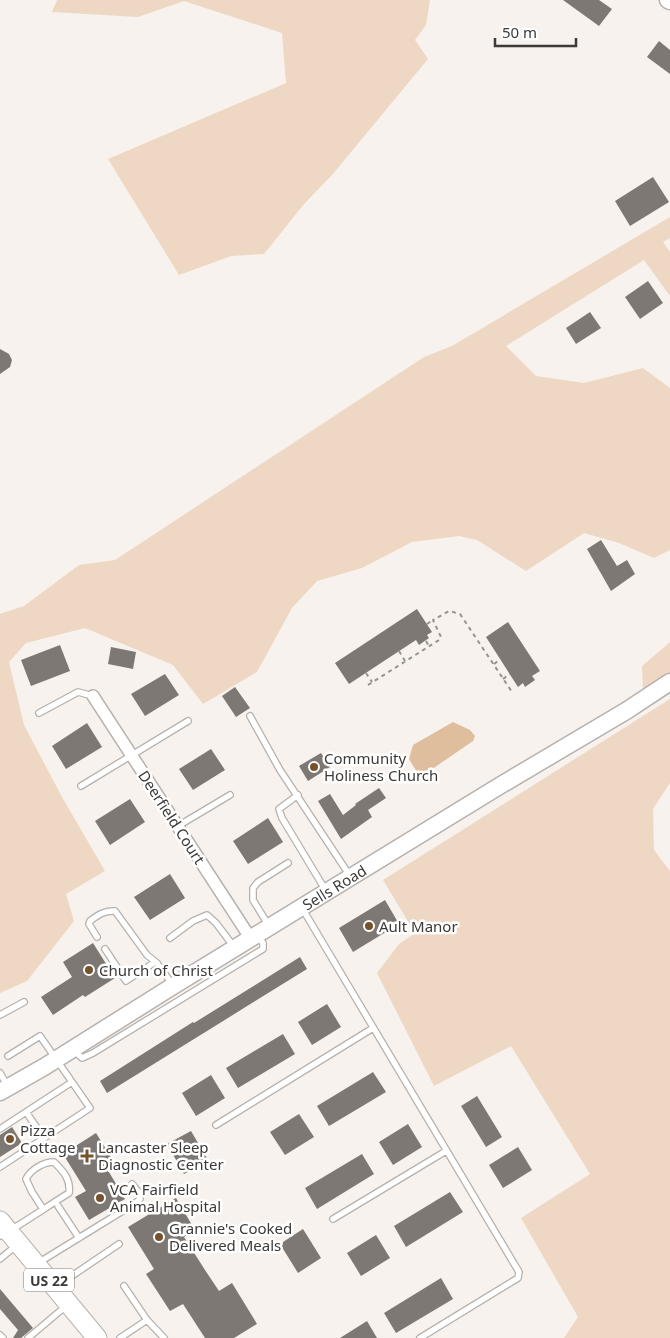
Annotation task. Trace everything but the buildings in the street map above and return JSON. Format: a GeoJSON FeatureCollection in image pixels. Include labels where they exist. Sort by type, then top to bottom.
{"type":"FeatureCollection","features":[{"type":"Feature","properties":{"kind":"main road","name":"US 22"},"geometry":{"type":"LineString","coordinates":[[7,1233],[36,1264],[97,1338]]}},
{"type":"Feature","properties":{"kind":"street","name":"Sells Road"},"geometry":{"type":"LineString","coordinates":[[4,1090],[72,1049],[120,1028],[185,985],[225,963],[236,948],[670,682]]}},
{"type":"Feature","properties":{"kind":"street","name":"Deerfield Court"},"geometry":{"type":"LineString","coordinates":[[93,696],[178,826],[259,934]]}},
{"type":"Feature","properties":{"kind":"lane"},"geometry":{"type":"LineString","coordinates":[[39,713],[78,692],[93,696]]}},
{"type":"Feature","properties":{"kind":"lane"},"geometry":{"type":"LineString","coordinates":[[250,716],[280,770],[351,878]]}},
{"type":"Feature","properties":{"kind":"lane"},"geometry":{"type":"LineString","coordinates":[[81,786],[188,721]]}},
{"type":"Feature","properties":{"kind":"lane"},"geometry":{"type":"LineString","coordinates":[[178,826],[230,795]]}},
{"type":"Feature","properties":{"kind":"lane"},"geometry":{"type":"LineString","coordinates":[[298,795],[279,809],[282,818],[327,892]]}},
{"type":"Feature","properties":{"kind":"lane"},"geometry":{"type":"LineString","coordinates":[[225,963],[263,949],[253,900],[253,888],[258,882],[288,863]]}},
{"type":"Feature","properties":{"kind":"lane"},"geometry":{"type":"LineString","coordinates":[[302,908],[519,1272],[518,1278],[420,1338]]}},
{"type":"Feature","properties":{"kind":"lane"},"geometry":{"type":"LineString","coordinates":[[97,937],[89,924],[90,921],[108,910],[115,911],[147,955],[185,985],[155,1006]]}},
{"type":"Feature","properties":{"kind":"lane"},"geometry":{"type":"LineString","coordinates":[[170,938],[193,921],[207,915],[216,922],[236,948]]}},
{"type":"Feature","properties":{"kind":"lane"},"geometry":{"type":"LineString","coordinates":[[105,949],[126,981],[155,962]]}},
{"type":"Feature","properties":{"kind":"lane"},"geometry":{"type":"LineString","coordinates":[[0,1015],[24,1002]]}},
{"type":"Feature","properties":{"kind":"lane"},"geometry":{"type":"LineString","coordinates":[[216,1125],[373,1028]]}},
{"type":"Feature","properties":{"kind":"lane"},"geometry":{"type":"LineString","coordinates":[[0,1167],[90,1108],[40,1036],[8,1056]]}},
{"type":"Feature","properties":{"kind":"lane"},"geometry":{"type":"LineString","coordinates":[[0,1073],[4,1090]]}},
{"type":"Feature","properties":{"kind":"lane"},"geometry":{"type":"LineString","coordinates":[[0,1128],[72,1082]]}},
{"type":"Feature","properties":{"kind":"lane"},"geometry":{"type":"LineString","coordinates":[[26,1112],[44,1138]]}},
{"type":"Feature","properties":{"kind":"lane"},"geometry":{"type":"LineString","coordinates":[[333,1219],[446,1151]]}},
{"type":"Feature","properties":{"kind":"lane"},"geometry":{"type":"LineString","coordinates":[[0,1259],[7,1233],[69,1192],[70,1184],[64,1173],[54,1162],[46,1162],[29,1174],[26,1179],[43,1209]]}},
{"type":"Feature","properties":{"kind":"lane"},"geometry":{"type":"LineString","coordinates":[[36,1264],[111,1219],[140,1199],[140,1194],[132,1184]]}},
{"type":"Feature","properties":{"kind":"lane"},"geometry":{"type":"LineString","coordinates":[[58,1206],[79,1238]]}},
{"type":"Feature","properties":{"kind":"lane"},"geometry":{"type":"LineString","coordinates":[[55,1287],[119,1244]]}},
{"type":"Feature","properties":{"kind":"lane"},"geometry":{"type":"LineString","coordinates":[[124,1286],[148,1320],[164,1338]]}},
{"type":"Feature","properties":{"kind":"lane"},"geometry":{"type":"LineString","coordinates":[[28,1338],[69,1304]]}},
{"type":"Feature","properties":{"kind":"lane"},"geometry":{"type":"LineString","coordinates":[[120,1338],[148,1320]]}},
{"type":"Feature","properties":{"kind":"path"},"geometry":{"type":"LineString","coordinates":[[427,624],[448,611],[460,614],[512,692]]}},
{"type":"Feature","properties":{"kind":"path"},"geometry":{"type":"LineString","coordinates":[[368,684],[441,637],[433,620]]}},
{"type":"Feature","properties":{"kind":"path"},"geometry":{"type":"LineString","coordinates":[[426,641],[429,646]]}},
{"type":"Feature","properties":{"kind":"path"},"geometry":{"type":"LineString","coordinates":[[399,651],[405,661]]}},
{"type":"Feature","properties":{"kind":"path"},"geometry":{"type":"LineString","coordinates":[[494,664],[501,660]]}},
{"type":"Feature","properties":{"kind":"path"},"geometry":{"type":"LineString","coordinates":[[366,673],[372,682]]}},
{"type":"Feature","properties":{"kind":"path"},"geometry":{"type":"LineString","coordinates":[[503,678],[510,674]]}},
{"type":"Feature","properties":{"kind":"shaded area"},"geometry":{"type":"Polygon","coordinates":[[[57,0],[430,0],[426,25],[415,40],[428,59],[332,175],[304,204],[264,254],[231,256],[179,275],[108,159],[286,83],[282,33],[184,1],[138,17],[52,12],[57,0]]]}},
{"type":"Feature","properties":{"kind":"shaded area"},"geometry":{"type":"Polygon","coordinates":[[[670,217],[670,238],[663,242],[670,252],[670,296],[644,260],[506,346],[536,376],[584,383],[643,368],[670,388],[670,550],[654,558],[619,543],[584,533],[526,571],[477,540],[459,536],[412,542],[362,568],[317,581],[292,608],[257,672],[203,704],[173,665],[85,628],[26,643],[9,662],[24,725],[62,797],[105,871],[66,894],[74,921],[27,981],[0,993],[0,614],[24,606],[79,565],[115,560],[424,357],[452,346],[670,217]]]}},
{"type":"Feature","properties":{"kind":"shaded area"},"geometry":{"type":"Polygon","coordinates":[[[670,642],[670,673],[643,691],[642,666],[670,642]]]}},
{"type":"Feature","properties":{"kind":"shaded area"},"geometry":{"type":"Polygon","coordinates":[[[670,699],[670,783],[653,809],[654,850],[670,871],[670,1338],[564,1338],[578,1317],[521,1218],[590,1174],[511,1046],[434,1086],[377,973],[399,944],[415,933],[383,880],[670,699]]]}},
{"type":"Feature","properties":{"kind":"shaded area"},"geometry":{"type":"Polygon","coordinates":[[[453,722],[470,730],[475,736],[473,741],[422,776],[417,772],[409,759],[413,745],[453,722]]]}},
{"type":"Feature","properties":{"kind":"place","name":"Community Holiness Church"},"geometry":{"type":"Point","coordinates":[314,767]}},
{"type":"Feature","properties":{"kind":"place","name":"Ault Manor"},"geometry":{"type":"Point","coordinates":[369,926]}},
{"type":"Feature","properties":{"kind":"place","name":"Church of Christ"},"geometry":{"type":"Point","coordinates":[89,970]}},
{"type":"Feature","properties":{"kind":"place","name":"Pizza Cottage"},"geometry":{"type":"Point","coordinates":[10,1139]}},
{"type":"Feature","properties":{"kind":"place","name":"Lancaster Sleep Diagnostic Center"},"geometry":{"type":"Point","coordinates":[87,1156]}},
{"type":"Feature","properties":{"kind":"place","name":"VCA Fairfield Animal Hospital"},"geometry":{"type":"Point","coordinates":[100,1198]}},
{"type":"Feature","properties":{"kind":"place","name":"Grannie's Cooked Delivered Meals"},"geometry":{"type":"Point","coordinates":[159,1237]}}]}
